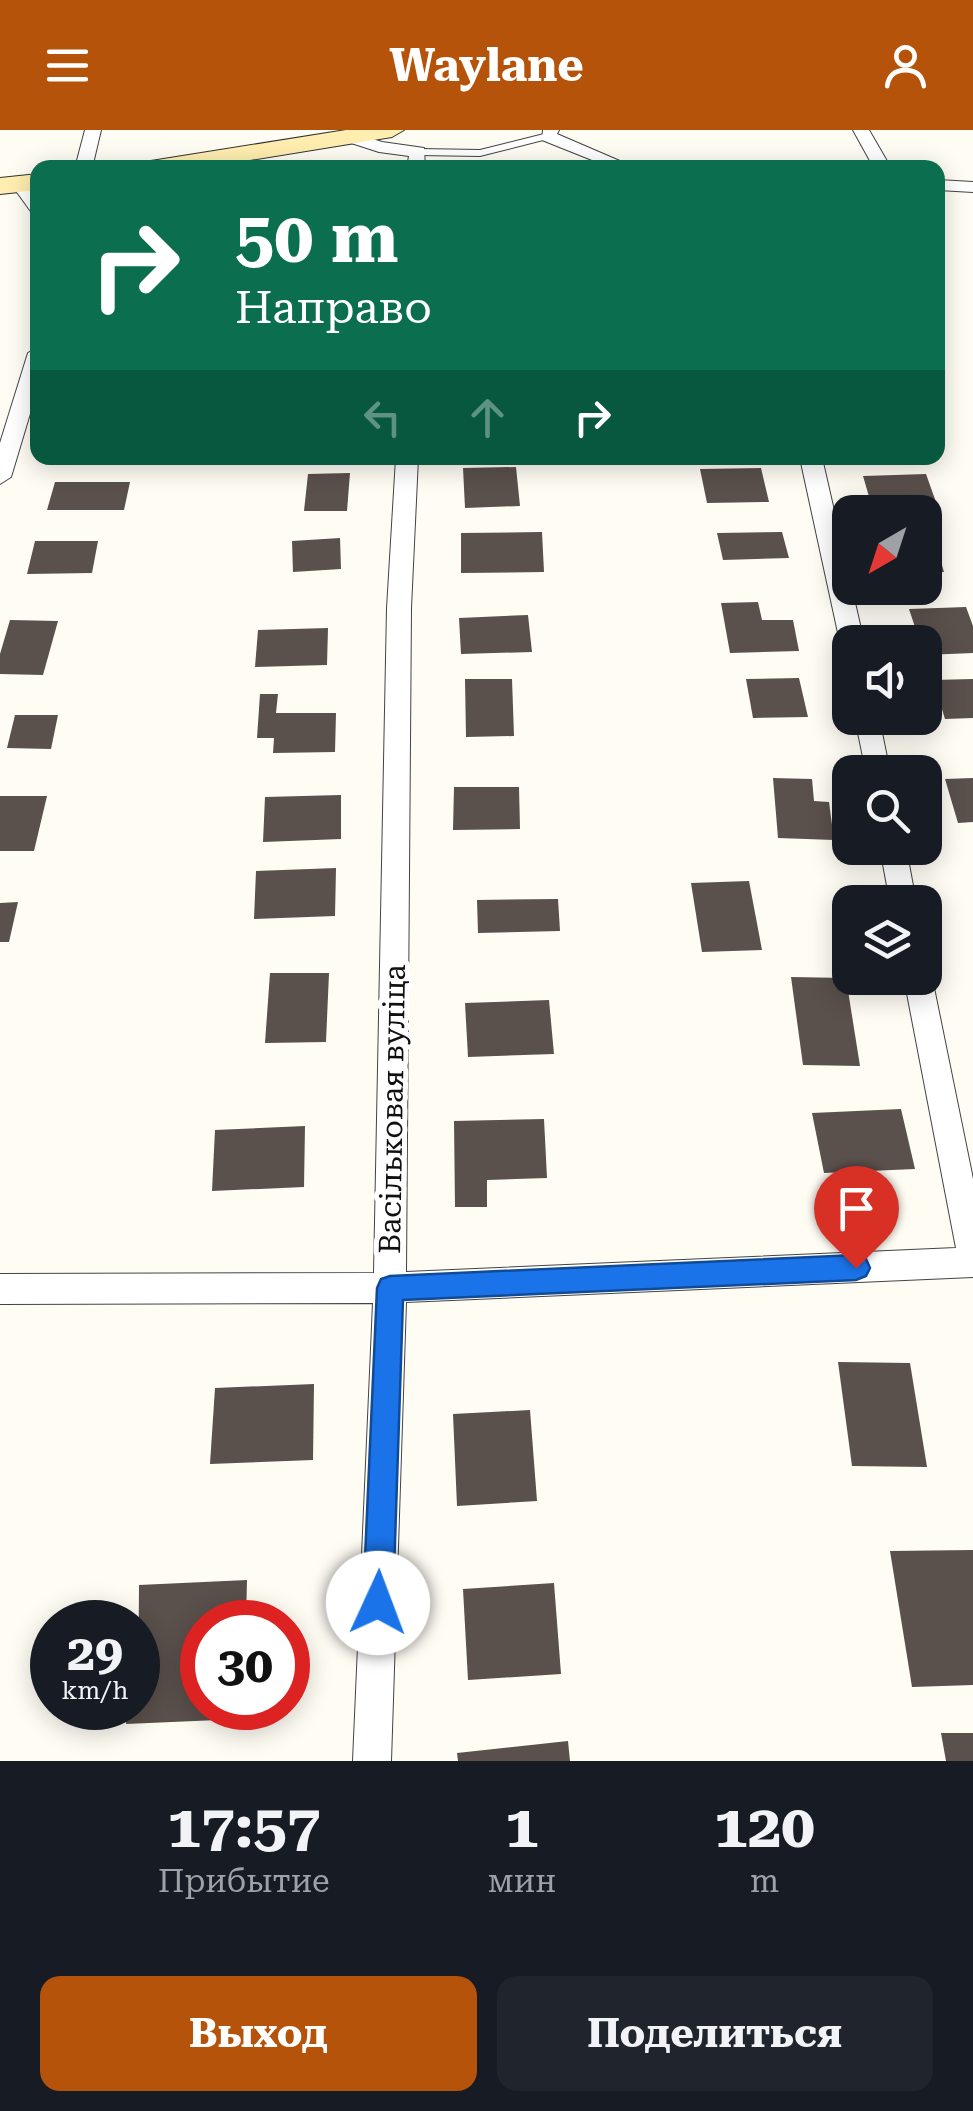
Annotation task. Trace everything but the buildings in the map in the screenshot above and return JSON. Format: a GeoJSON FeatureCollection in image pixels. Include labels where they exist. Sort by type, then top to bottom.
{"type":"FeatureCollection","features":[{"type":"Feature","properties":{"kind":"main road"},"geometry":{"type":"LineString","coordinates":[[203,160],[392,130]]}},
{"type":"Feature","properties":{"kind":"street"},"geometry":{"type":"LineString","coordinates":[[84,160],[93,130]]}},
{"type":"Feature","properties":{"kind":"street"},"geometry":{"type":"LineString","coordinates":[[861,130],[878,160]]}},
{"type":"Feature","properties":{"kind":"street"},"geometry":{"type":"LineString","coordinates":[[550,133],[610,160]]}},
{"type":"Feature","properties":{"kind":"street"},"geometry":{"type":"LineString","coordinates":[[351,137],[417,160]]}},
{"type":"Feature","properties":{"kind":"street"},"geometry":{"type":"LineString","coordinates":[[945,186],[973,188]]}},
{"type":"Feature","properties":{"kind":"street"},"geometry":{"type":"LineString","coordinates":[[0,477],[30,379]]}},
{"type":"Feature","properties":{"kind":"street","name":"Васільковая вуліца"},"geometry":{"type":"LineString","coordinates":[[372,1761],[390,1288],[399,608],[407,465]]}},
{"type":"Feature","properties":{"kind":"street"},"geometry":{"type":"LineString","coordinates":[[814,465],[848,625]]}},
{"type":"Feature","properties":{"kind":"street"},"geometry":{"type":"LineString","coordinates":[[0,1289],[390,1288],[973,1259],[921,995]]}},
{"type":"Feature","properties":{"kind":"lane"},"geometry":{"type":"LineString","coordinates":[[417,160],[480,153],[550,133]]}},
{"type":"Feature","properties":{"kind":"route"},"geometry":{"type":"LineString","coordinates":[[378,1603],[390,1288],[856,1268]]}}]}
